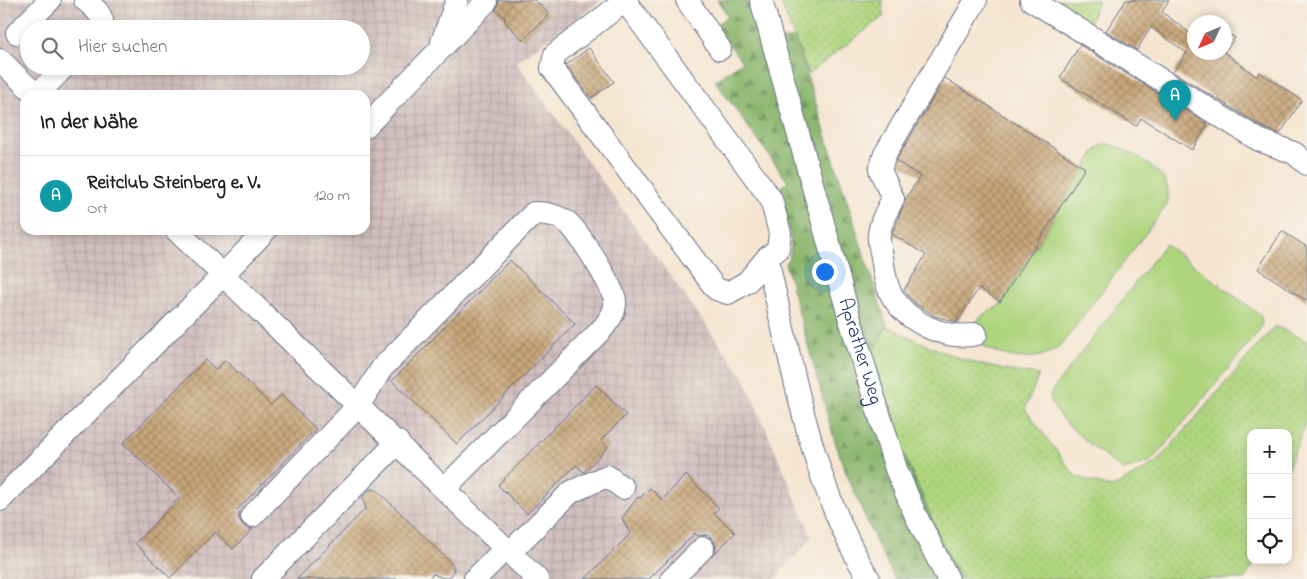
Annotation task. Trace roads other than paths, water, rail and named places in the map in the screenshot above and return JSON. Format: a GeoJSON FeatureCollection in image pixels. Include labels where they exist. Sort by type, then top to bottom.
{"type":"FeatureCollection","features":[{"type":"Feature","properties":{"kind":"street"},"geometry":{"type":"LineString","coordinates":[[30,20],[50,0]]}},
{"type":"Feature","properties":{"kind":"street"},"geometry":{"type":"LineString","coordinates":[[85,0],[101,15],[102,20]]}},
{"type":"Feature","properties":{"kind":"street"},"geometry":{"type":"LineString","coordinates":[[440,50],[457,0]]}},
{"type":"Feature","properties":{"kind":"street"},"geometry":{"type":"LineString","coordinates":[[625,0],[771,199],[780,233],[778,248],[747,282],[728,293],[716,289],[552,68],[555,54],[625,0]]}},
{"type":"Feature","properties":{"kind":"street"},"geometry":{"type":"LineString","coordinates":[[687,0],[720,48]]}},
{"type":"Feature","properties":{"kind":"street","name":"Aprather Weg"},"geometry":{"type":"LineString","coordinates":[[761,0],[849,316],[893,460],[916,516],[948,579]]}},
{"type":"Feature","properties":{"kind":"street"},"geometry":{"type":"LineString","coordinates":[[976,0],[885,154],[880,170],[892,199],[880,225],[878,236],[886,280],[897,304],[910,316],[939,333],[964,337],[976,334]]}},
{"type":"Feature","properties":{"kind":"street"},"geometry":{"type":"LineString","coordinates":[[1031,0],[1259,140],[1294,153],[1307,164]]}},
{"type":"Feature","properties":{"kind":"street"},"geometry":{"type":"LineString","coordinates":[[370,123],[486,2]]}},
{"type":"Feature","properties":{"kind":"street"},"geometry":{"type":"LineString","coordinates":[[17,33],[20,30]]}},
{"type":"Feature","properties":{"kind":"street"},"geometry":{"type":"LineString","coordinates":[[0,60],[32,90]]}},
{"type":"Feature","properties":{"kind":"street"},"geometry":{"type":"LineString","coordinates":[[42,90],[56,75]]}},
{"type":"Feature","properties":{"kind":"street"},"geometry":{"type":"LineString","coordinates":[[252,516],[359,405],[382,368],[534,213],[549,212],[568,223],[576,232],[611,287],[615,301],[613,315],[603,328],[445,488]]}},
{"type":"Feature","properties":{"kind":"street"},"geometry":{"type":"LineString","coordinates":[[181,235],[538,579]]}},
{"type":"Feature","properties":{"kind":"street"},"geometry":{"type":"LineString","coordinates":[[0,500],[261,235]]}},
{"type":"Feature","properties":{"kind":"street"},"geometry":{"type":"LineString","coordinates":[[767,258],[809,438],[854,555],[869,579]]}},
{"type":"Feature","properties":{"kind":"street"},"geometry":{"type":"LineString","coordinates":[[263,579],[398,442]]}},
{"type":"Feature","properties":{"kind":"street"},"geometry":{"type":"LineString","coordinates":[[476,579],[572,492],[607,476],[623,488]]}},
{"type":"Feature","properties":{"kind":"street"},"geometry":{"type":"LineString","coordinates":[[672,579],[703,548]]}},
{"type":"Feature","properties":{"kind":"place","name":"Reitclub Steinberg e. V."},"geometry":{"type":"Point","coordinates":[1175,121]}}]}
